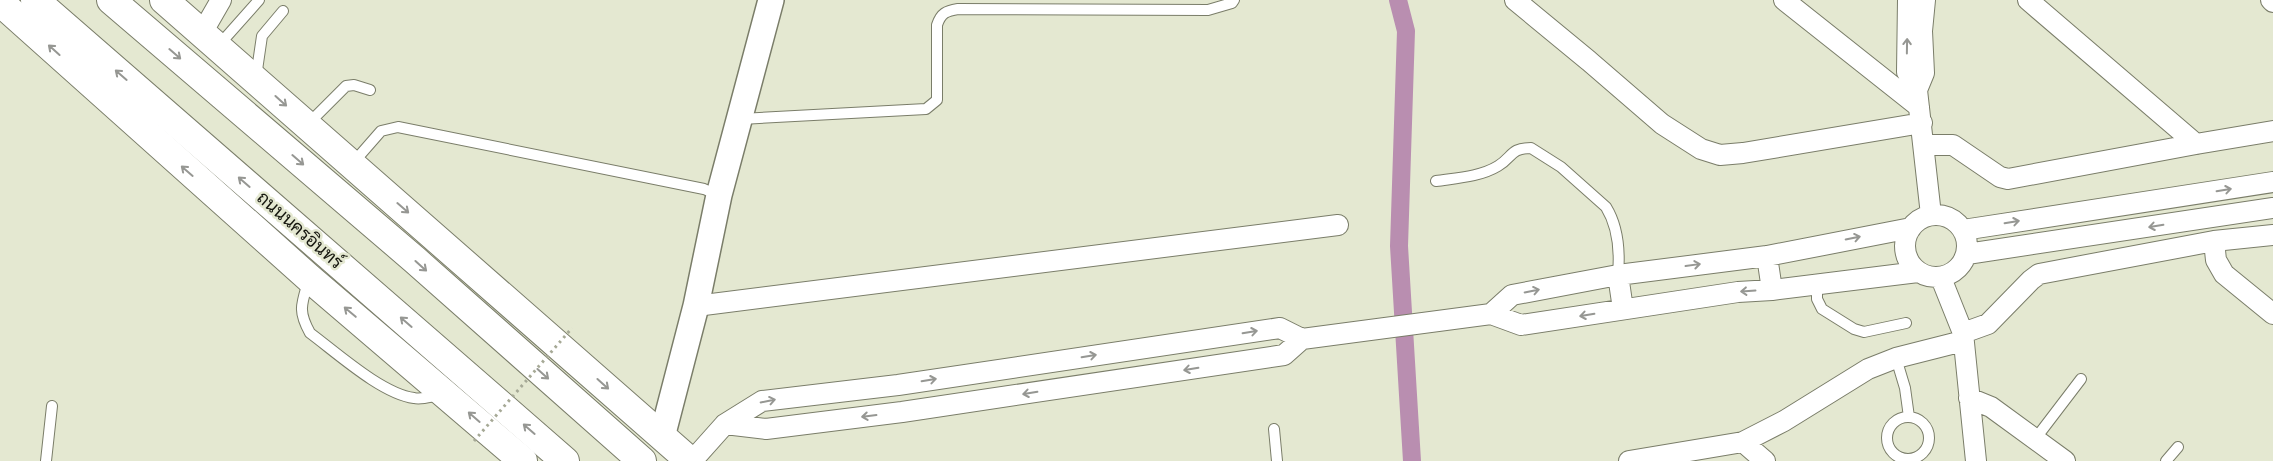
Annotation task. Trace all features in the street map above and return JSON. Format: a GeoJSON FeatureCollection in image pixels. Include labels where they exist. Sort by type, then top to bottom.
{"type":"FeatureCollection","features":[{"type":"Feature","properties":{"kind":"main road","name":"ถนนนครอินทร์"},"geometry":{"type":"LineString","coordinates":[[35,0],[565,461]]}},
{"type":"Feature","properties":{"kind":"main road"},"geometry":{"type":"LineString","coordinates":[[111,0],[414,260],[642,461]]}},
{"type":"Feature","properties":{"kind":"main road"},"geometry":{"type":"LineString","coordinates":[[164,0],[691,461]]}},
{"type":"Feature","properties":{"kind":"main road","name":"ถนนนครอินทร์"},"geometry":{"type":"LineString","coordinates":[[0,2],[310,278],[523,461]]}},
{"type":"Feature","properties":{"kind":"street"},"geometry":{"type":"LineString","coordinates":[[210,39],[221,0]]}},
{"type":"Feature","properties":{"kind":"street"},"geometry":{"type":"LineString","coordinates":[[662,437],[696,306],[719,195],[771,0]]}},
{"type":"Feature","properties":{"kind":"street"},"geometry":{"type":"LineString","coordinates":[[1515,0],[1589,60],[1662,124],[1701,149],[1720,155],[1742,153],[1919,107]]}},
{"type":"Feature","properties":{"kind":"street"},"geometry":{"type":"LineString","coordinates":[[1784,0],[1919,107]]}},
{"type":"Feature","properties":{"kind":"street"},"geometry":{"type":"LineString","coordinates":[[1908,0],[1907,72],[1919,107],[1931,215]]}},
{"type":"Feature","properties":{"kind":"street"},"geometry":{"type":"LineString","coordinates":[[1919,107],[1924,73],[1922,31],[1925,0]]}},
{"type":"Feature","properties":{"kind":"street"},"geometry":{"type":"LineString","coordinates":[[2028,0],[2196,144]]}},
{"type":"Feature","properties":{"kind":"street"},"geometry":{"type":"LineString","coordinates":[[1924,145],[1954,145],[2000,177],[2008,179],[2196,144],[2273,132]]}},
{"type":"Feature","properties":{"kind":"street"},"geometry":{"type":"LineString","coordinates":[[1964,230],[2273,182]]}},
{"type":"Feature","properties":{"kind":"street"},"geometry":{"type":"LineString","coordinates":[[2190,195],[2194,220]]}},
{"type":"Feature","properties":{"kind":"street"},"geometry":{"type":"LineString","coordinates":[[1967,254],[2273,208]]}},
{"type":"Feature","properties":{"kind":"street"},"geometry":{"type":"LineString","coordinates":[[1931,215],[1944,216],[1955,221],[1964,230],[1968,242],[1967,254],[1962,265],[1953,274],[1941,278],[1929,277],[1918,272],[1909,263],[1905,251],[1906,239],[1911,228],[1920,219],[1931,215]]}},
{"type":"Feature","properties":{"kind":"street"},"geometry":{"type":"LineString","coordinates":[[696,306],[1338,225]]}},
{"type":"Feature","properties":{"kind":"street"},"geometry":{"type":"LineString","coordinates":[[1492,314],[1512,295],[1618,275],[1767,256],[1911,228]]}},
{"type":"Feature","properties":{"kind":"street"},"geometry":{"type":"LineString","coordinates":[[1629,461],[1743,442],[1784,421],[1868,369],[1963,337],[1988,324],[2039,274],[2214,241],[2273,235]]}},
{"type":"Feature","properties":{"kind":"street"},"geometry":{"type":"LineString","coordinates":[[2214,241],[2216,260],[2224,274],[2273,314]]}},
{"type":"Feature","properties":{"kind":"street"},"geometry":{"type":"LineString","coordinates":[[1767,256],[1772,290]]}},
{"type":"Feature","properties":{"kind":"street"},"geometry":{"type":"LineString","coordinates":[[691,461],[725,424],[762,402],[898,385],[1280,328],[1302,339],[1492,314],[1521,325],[1738,292],[1772,290],[1918,272]]}},
{"type":"Feature","properties":{"kind":"street"},"geometry":{"type":"LineString","coordinates":[[1618,275],[1624,309]]}},
{"type":"Feature","properties":{"kind":"street"},"geometry":{"type":"LineString","coordinates":[[1941,278],[1963,337],[1976,461]]}},
{"type":"Feature","properties":{"kind":"street"},"geometry":{"type":"LineString","coordinates":[[725,424],[766,429],[902,412],[1284,355],[1302,339]]}},
{"type":"Feature","properties":{"kind":"street"},"geometry":{"type":"LineString","coordinates":[[1141,349],[1146,376]]}},
{"type":"Feature","properties":{"kind":"street"},"geometry":{"type":"LineString","coordinates":[[898,385],[902,412]]}},
{"type":"Feature","properties":{"kind":"street"},"geometry":{"type":"LineString","coordinates":[[812,395],[815,423]]}},
{"type":"Feature","properties":{"kind":"street"},"geometry":{"type":"LineString","coordinates":[[1969,398],[1991,407],[2065,461]]}},
{"type":"Feature","properties":{"kind":"street"},"geometry":{"type":"LineString","coordinates":[[1743,442],[1765,461]]}},
{"type":"Feature","properties":{"kind":"lane"},"geometry":{"type":"LineString","coordinates":[[210,39],[259,0]]}},
{"type":"Feature","properties":{"kind":"lane"},"geometry":{"type":"LineString","coordinates":[[740,119],[926,109],[937,100],[937,25],[940,16],[947,11],[958,9],[1208,10],[1232,3],[1234,0]]}},
{"type":"Feature","properties":{"kind":"lane"},"geometry":{"type":"LineString","coordinates":[[255,78],[262,36],[283,11]]}},
{"type":"Feature","properties":{"kind":"lane"},"geometry":{"type":"LineString","coordinates":[[308,124],[346,86],[354,85],[370,90]]}},
{"type":"Feature","properties":{"kind":"lane"},"geometry":{"type":"LineString","coordinates":[[352,164],[381,130],[398,127],[704,189],[719,195]]}},
{"type":"Feature","properties":{"kind":"lane"},"geometry":{"type":"LineString","coordinates":[[1436,181],[1472,175],[1498,166],[1513,151],[1531,148],[1561,167],[1606,207],[1612,216],[1620,250],[1618,275]]}},
{"type":"Feature","properties":{"kind":"lane"},"geometry":{"type":"LineString","coordinates":[[310,278],[300,309],[303,321],[310,333],[382,386],[397,394],[415,399],[447,394]]}},
{"type":"Feature","properties":{"kind":"lane"},"geometry":{"type":"LineString","coordinates":[[1817,284],[1817,299],[1822,308],[1854,329],[1864,332],[1906,323]]}},
{"type":"Feature","properties":{"kind":"lane"},"geometry":{"type":"LineString","coordinates":[[1896,358],[1905,388],[1909,417]]}},
{"type":"Feature","properties":{"kind":"lane"},"geometry":{"type":"LineString","coordinates":[[2036,438],[2081,379]]}},
{"type":"Feature","properties":{"kind":"lane"},"geometry":{"type":"LineString","coordinates":[[46,461],[52,406]]}},
{"type":"Feature","properties":{"kind":"lane"},"geometry":{"type":"LineString","coordinates":[[1909,417],[1917,419],[1924,424],[1930,439],[1928,447],[1923,454],[1908,460],[1900,458],[1893,452],[1887,437],[1889,429],[1894,423],[1901,418],[1909,417]]}},
{"type":"Feature","properties":{"kind":"lane"},"geometry":{"type":"LineString","coordinates":[[1274,429],[1277,461]]}},
{"type":"Feature","properties":{"kind":"lane"},"geometry":{"type":"LineString","coordinates":[[2166,461],[2178,447]]}},
{"type":"Feature","properties":{"kind":"path"},"geometry":{"type":"LineString","coordinates":[[474,441],[572,328]]}},
{"type":"Feature","properties":{"kind":"waterway"},"geometry":{"type":"LineString","coordinates":[[1398,0],[1406,31],[1399,246],[1412,461]]}}]}
